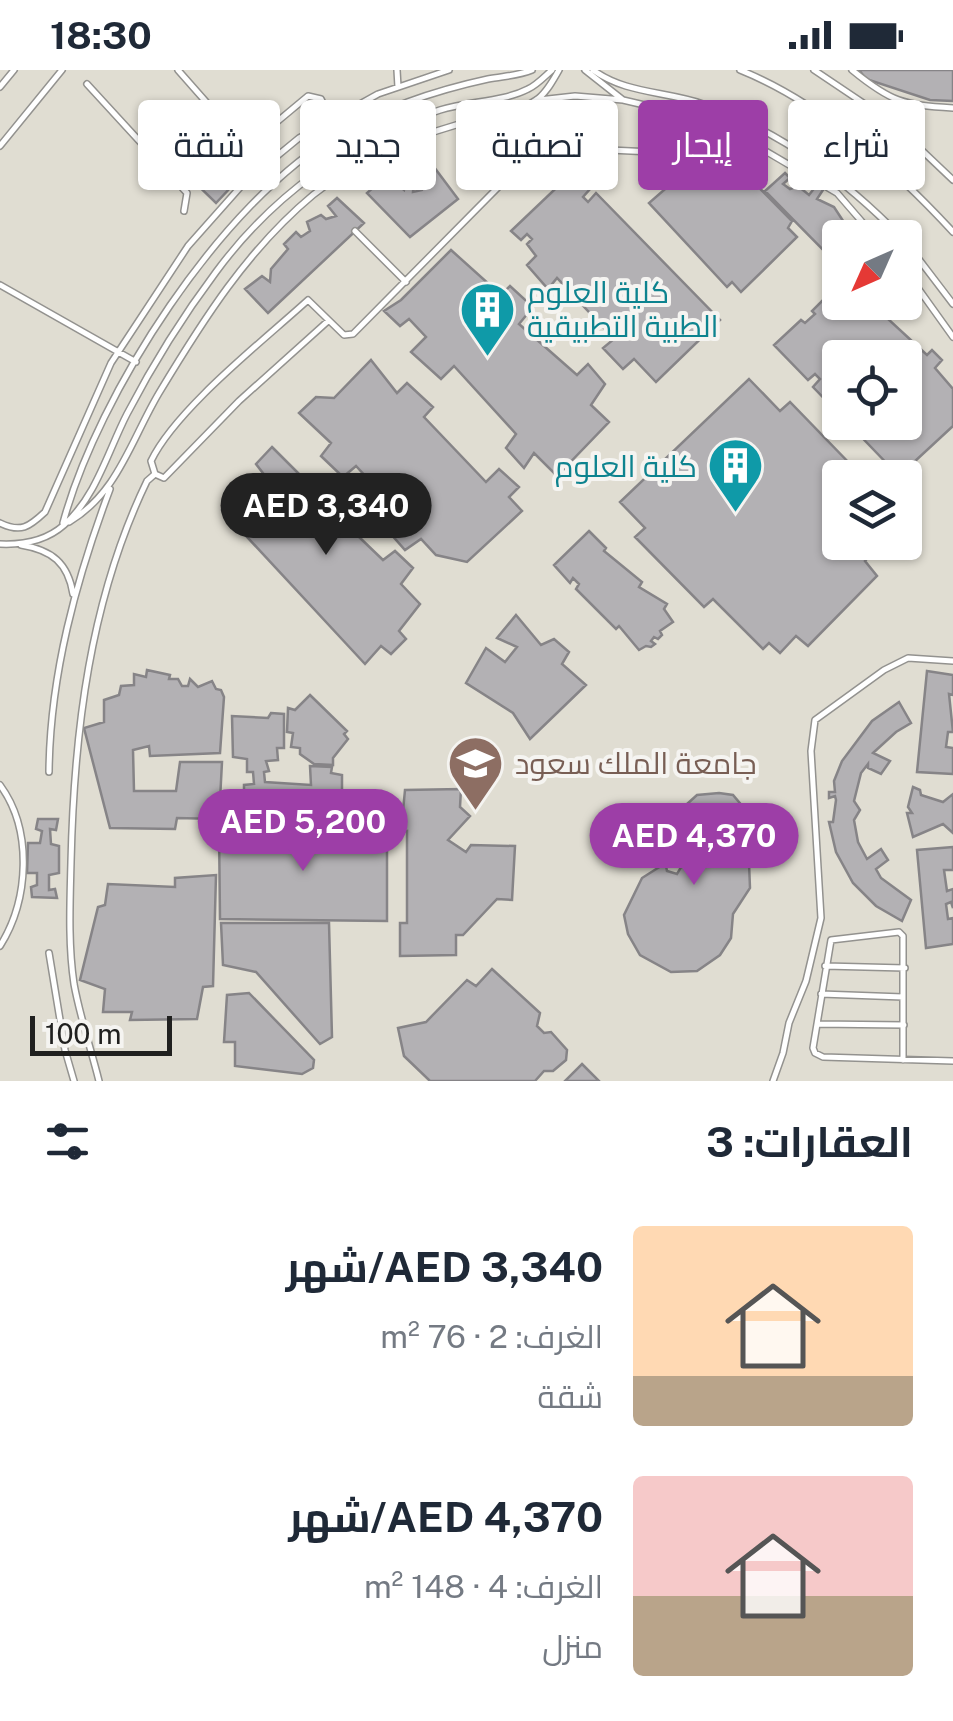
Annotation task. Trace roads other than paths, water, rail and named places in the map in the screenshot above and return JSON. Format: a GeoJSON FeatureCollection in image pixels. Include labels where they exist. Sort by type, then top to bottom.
{"type":"FeatureCollection","features":[{"type":"Feature","properties":{"kind":"lane"},"geometry":{"type":"LineString","coordinates":[[0,87],[14,70]]}},
{"type":"Feature","properties":{"kind":"lane"},"geometry":{"type":"LineString","coordinates":[[0,146],[62,70]]}},
{"type":"Feature","properties":{"kind":"lane"},"geometry":{"type":"LineString","coordinates":[[178,70],[237,137],[254,141],[300,103]]}},
{"type":"Feature","properties":{"kind":"lane"},"geometry":{"type":"LineString","coordinates":[[397,70],[398,87]]}},
{"type":"Feature","properties":{"kind":"lane"},"geometry":{"type":"LineString","coordinates":[[372,100],[449,70]]}},
{"type":"Feature","properties":{"kind":"lane"},"geometry":{"type":"LineString","coordinates":[[487,70],[491,78]]}},
{"type":"Feature","properties":{"kind":"lane"},"geometry":{"type":"LineString","coordinates":[[413,100],[532,70]]}},
{"type":"Feature","properties":{"kind":"lane"},"geometry":{"type":"LineString","coordinates":[[536,100],[556,70]]}},
{"type":"Feature","properties":{"kind":"lane"},"geometry":{"type":"LineString","coordinates":[[62,526],[89,493],[128,412],[215,273],[255,225],[323,166],[376,136],[441,110],[526,91],[556,70]]}},
{"type":"Feature","properties":{"kind":"lane"},"geometry":{"type":"LineString","coordinates":[[585,70],[622,100]]}},
{"type":"Feature","properties":{"kind":"lane"},"geometry":{"type":"LineString","coordinates":[[593,70],[613,84],[703,104],[788,144]]}},
{"type":"Feature","properties":{"kind":"lane"},"geometry":{"type":"LineString","coordinates":[[740,70],[771,84],[842,131],[896,174],[953,232]]}},
{"type":"Feature","properties":{"kind":"lane"},"geometry":{"type":"LineString","coordinates":[[814,70],[893,123],[953,180]]}},
{"type":"Feature","properties":{"kind":"lane"},"geometry":{"type":"LineString","coordinates":[[852,70],[910,106],[953,108]]}},
{"type":"Feature","properties":{"kind":"lane"},"geometry":{"type":"LineString","coordinates":[[87,84],[187,193],[184,211]]}},
{"type":"Feature","properties":{"kind":"lane"},"geometry":{"type":"LineString","coordinates":[[536,100],[575,96],[622,100],[683,114],[744,139],[788,165]]}},
{"type":"Feature","properties":{"kind":"lane"},"geometry":{"type":"LineString","coordinates":[[49,772],[56,686],[84,561],[111,486],[155,399],[198,328],[242,266],[278,226],[316,193],[407,141],[456,126]]}},
{"type":"Feature","properties":{"kind":"lane"},"geometry":{"type":"LineString","coordinates":[[0,523],[13,530],[29,527],[45,512],[119,350],[188,246],[244,184],[300,137]]}},
{"type":"Feature","properties":{"kind":"lane"},"geometry":{"type":"LineString","coordinates":[[62,526],[94,440],[168,308],[226,232],[300,162]]}},
{"type":"Feature","properties":{"kind":"lane"},"geometry":{"type":"LineString","coordinates":[[328,320],[239,401],[164,478],[155,474],[151,461],[157,448],[206,394],[308,300],[328,320],[344,336],[352,334],[494,190]]}},
{"type":"Feature","properties":{"kind":"lane"},"geometry":{"type":"LineString","coordinates":[[832,190],[860,220]]}},
{"type":"Feature","properties":{"kind":"lane"},"geometry":{"type":"LineString","coordinates":[[854,190],[885,220]]}},
{"type":"Feature","properties":{"kind":"lane"},"geometry":{"type":"LineString","coordinates":[[355,231],[406,282]]}},
{"type":"Feature","properties":{"kind":"lane"},"geometry":{"type":"LineString","coordinates":[[922,263],[953,304]]}},
{"type":"Feature","properties":{"kind":"lane"},"geometry":{"type":"LineString","coordinates":[[0,285],[136,362]]}},
{"type":"Feature","properties":{"kind":"lane"},"geometry":{"type":"LineString","coordinates":[[922,293],[953,336]]}},
{"type":"Feature","properties":{"kind":"lane"},"geometry":{"type":"LineString","coordinates":[[99,1081],[74,985],[70,932],[74,771],[91,650],[116,553],[147,481],[155,474]]}},
{"type":"Feature","properties":{"kind":"lane"},"geometry":{"type":"LineString","coordinates":[[18,545],[47,537],[90,510],[111,486]]}},
{"type":"Feature","properties":{"kind":"lane"},"geometry":{"type":"LineString","coordinates":[[0,544],[37,548],[62,562],[70,576],[74,600]]}},
{"type":"Feature","properties":{"kind":"lane"},"geometry":{"type":"LineString","coordinates":[[773,1081],[822,918],[811,751],[816,720],[884,670],[908,658],[953,662]]}},
{"type":"Feature","properties":{"kind":"lane"},"geometry":{"type":"LineString","coordinates":[[0,785],[18,817],[22,877],[15,914],[0,946]]}},
{"type":"Feature","properties":{"kind":"lane"},"geometry":{"type":"LineString","coordinates":[[903,1060],[905,939],[898,932],[831,940],[813,1048],[824,1058],[953,1062]]}},
{"type":"Feature","properties":{"kind":"lane"},"geometry":{"type":"LineString","coordinates":[[50,953],[64,1050],[74,1081]]}},
{"type":"Feature","properties":{"kind":"lane"},"geometry":{"type":"LineString","coordinates":[[826,966],[904,968]]}},
{"type":"Feature","properties":{"kind":"lane"},"geometry":{"type":"LineString","coordinates":[[821,994],[904,997]]}},
{"type":"Feature","properties":{"kind":"lane"},"geometry":{"type":"LineString","coordinates":[[817,1024],[904,1024]]}},
{"type":"Feature","properties":{"kind":"place","name":"كلية العلوم الطبية التطبيقية"},"geometry":{"type":"Point","coordinates":[488,358]}},
{"type":"Feature","properties":{"kind":"place","name":"كلية العلوم"},"geometry":{"type":"Point","coordinates":[736,515]}},
{"type":"Feature","properties":{"kind":"place","name":"جامعة الملك سعود"},"geometry":{"type":"Point","coordinates":[476,812]}}]}
